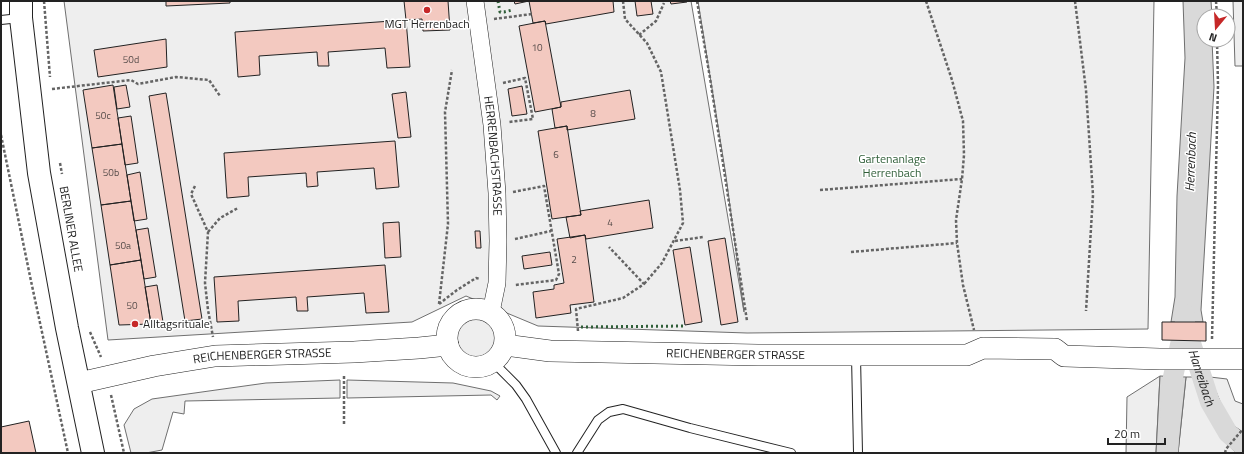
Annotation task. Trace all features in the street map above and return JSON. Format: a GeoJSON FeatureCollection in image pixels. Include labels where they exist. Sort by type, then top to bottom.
{"type":"FeatureCollection","features":[{"type":"Feature","properties":{"kind":"main road","name":"BERLINER ALLEE"},"geometry":{"type":"LineString","coordinates":[[14,13],[39,173],[67,328],[93,453]]}},
{"type":"Feature","properties":{"kind":"street","name":"HERRENBACHSTRASSE"},"geometry":{"type":"LineString","coordinates":[[475,1],[492,125],[497,193],[497,283],[491,312]]}},
{"type":"Feature","properties":{"kind":"street"},"geometry":{"type":"LineString","coordinates":[[480,308],[491,312],[498,318],[506,335],[505,345],[502,352],[493,362],[481,367],[472,367],[455,359],[448,345],[447,331],[452,321],[459,313],[469,309],[480,308]]}},
{"type":"Feature","properties":{"kind":"street","name":"REICHENBERGER STRASSE"},"geometry":{"type":"LineString","coordinates":[[79,383],[154,366],[215,356],[354,352],[448,345]]}},
{"type":"Feature","properties":{"kind":"street","name":"REICHENBERGER STRASSE"},"geometry":{"type":"LineString","coordinates":[[505,345],[550,351],[758,355],[967,355],[983,348],[1055,349],[1064,356],[1160,359],[1211,351],[1243,359]]}},
{"type":"Feature","properties":{"kind":"lane"},"geometry":{"type":"LineString","coordinates":[[856,355],[858,453]]}},
{"type":"Feature","properties":{"kind":"lane"},"geometry":{"type":"LineString","coordinates":[[493,362],[516,385],[526,399],[556,453]]}},
{"type":"Feature","properties":{"kind":"lane"},"geometry":{"type":"LineString","coordinates":[[577,453],[598,420],[609,412],[623,409],[690,428],[791,453]]}},
{"type":"Feature","properties":{"kind":"path"},"geometry":{"type":"LineString","coordinates":[[44,1],[52,96]]}},
{"type":"Feature","properties":{"kind":"path"},"geometry":{"type":"LineString","coordinates":[[578,331],[576,309],[622,298],[644,284],[662,263],[683,223],[680,190],[661,72],[648,42],[639,35],[626,19],[623,1]]}},
{"type":"Feature","properties":{"kind":"path"},"geometry":{"type":"LineString","coordinates":[[696,1],[710,78],[747,321]]}},
{"type":"Feature","properties":{"kind":"path"},"geometry":{"type":"LineString","coordinates":[[926,1],[952,80],[963,121],[964,155],[956,220],[956,242],[963,285],[975,336]]}},
{"type":"Feature","properties":{"kind":"path"},"geometry":{"type":"LineString","coordinates":[[1075,1],[1086,90],[1093,195],[1086,310]]}},
{"type":"Feature","properties":{"kind":"path"},"geometry":{"type":"LineString","coordinates":[[639,35],[656,22],[664,3]]}},
{"type":"Feature","properties":{"kind":"path"},"geometry":{"type":"LineString","coordinates":[[478,21],[532,14]]}},
{"type":"Feature","properties":{"kind":"path"},"geometry":{"type":"LineString","coordinates":[[1211,351],[1218,86],[1217,48]]}},
{"type":"Feature","properties":{"kind":"path"},"geometry":{"type":"LineString","coordinates":[[452,70],[445,112],[448,224],[439,304],[476,278],[515,286],[556,280],[559,274],[544,186],[497,193]]}},
{"type":"Feature","properties":{"kind":"path"},"geometry":{"type":"LineString","coordinates":[[52,89],[131,80],[138,84],[176,77],[209,80],[220,96]]}},
{"type":"Feature","properties":{"kind":"path"},"geometry":{"type":"LineString","coordinates":[[486,86],[525,78],[533,119],[492,125]]}},
{"type":"Feature","properties":{"kind":"path"},"geometry":{"type":"LineString","coordinates":[[1,135],[38,317],[68,453]]}},
{"type":"Feature","properties":{"kind":"path","name":"BERLINER ALLEE"},"geometry":{"type":"LineString","coordinates":[[60,162],[62,176]]}},
{"type":"Feature","properties":{"kind":"path"},"geometry":{"type":"LineString","coordinates":[[820,190],[962,179]]}},
{"type":"Feature","properties":{"kind":"path"},"geometry":{"type":"LineString","coordinates":[[195,186],[192,194],[208,232],[206,284],[215,356]]}},
{"type":"Feature","properties":{"kind":"path"},"geometry":{"type":"LineString","coordinates":[[208,232],[220,218],[238,208]]}},
{"type":"Feature","properties":{"kind":"path"},"geometry":{"type":"LineString","coordinates":[[498,241],[513,240],[551,231]]}},
{"type":"Feature","properties":{"kind":"path"},"geometry":{"type":"LineString","coordinates":[[674,241],[703,237]]}},
{"type":"Feature","properties":{"kind":"path"},"geometry":{"type":"LineString","coordinates":[[851,252],[956,242]]}},
{"type":"Feature","properties":{"kind":"path"},"geometry":{"type":"LineString","coordinates":[[609,247],[644,284]]}},
{"type":"Feature","properties":{"kind":"path"},"geometry":{"type":"LineString","coordinates":[[89,325],[90,332],[99,351],[124,453]]}},
{"type":"Feature","properties":{"kind":"path"},"geometry":{"type":"LineString","coordinates":[[344,376],[344,425]]}},
{"type":"Feature","properties":{"kind":"path"},"geometry":{"type":"LineString","coordinates":[[1225,453],[1226,449],[1242,430]]}},
{"type":"Feature","properties":{"kind":"green space","name":"Gartenanlage Herrenbach"},"geometry":{"type":"Polygon","coordinates":[[[64,1],[691,1],[744,312],[726,176],[698,1],[1154,1],[1148,329],[747,333],[538,326],[466,296],[412,322],[108,340],[64,1]]]}},
{"type":"Feature","properties":{"kind":"green space"},"geometry":{"type":"Polygon","coordinates":[[[1233,1],[1243,1],[1243,66],[1235,66],[1236,8],[1233,8],[1233,1]]]}},
{"type":"Feature","properties":{"kind":"green space"},"geometry":{"type":"Polygon","coordinates":[[[472,317],[480,317],[491,323],[497,334],[497,342],[491,353],[480,359],[472,359],[461,353],[455,342],[455,334],[461,323],[472,317]]]}},
{"type":"Feature","properties":{"kind":"green space"},"geometry":{"type":"Polygon","coordinates":[[[1160,376],[1156,453],[1126,453],[1127,397],[1160,376]]]}},
{"type":"Feature","properties":{"kind":"green space"},"geometry":{"type":"Polygon","coordinates":[[[1186,377],[1194,377],[1201,403],[1223,440],[1236,453],[1178,453],[1186,377]]]}},
{"type":"Feature","properties":{"kind":"green space"},"geometry":{"type":"Polygon","coordinates":[[[1210,377],[1227,379],[1235,401],[1243,404],[1243,432],[1234,426],[1221,404],[1210,377]]]}},
{"type":"Feature","properties":{"kind":"green space"},"geometry":{"type":"Polygon","coordinates":[[[340,380],[340,398],[185,401],[184,414],[173,412],[162,450],[146,453],[131,453],[124,425],[134,409],[152,399],[266,383],[340,380]]]}},
{"type":"Feature","properties":{"kind":"green space"},"geometry":{"type":"Polygon","coordinates":[[[347,380],[453,383],[491,391],[500,396],[497,400],[491,395],[347,398],[347,380]]]}},
{"type":"Feature","properties":{"kind":"water","name":"Herrenbach"},"geometry":{"type":"Polygon","coordinates":[[[1183,1],[1211,1],[1211,8],[1196,8],[1196,48],[1212,48],[1214,87],[1201,310],[1203,322],[1171,322],[1175,297],[1177,196],[1185,58],[1183,1]]]}},
{"type":"Feature","properties":{"kind":"water"},"geometry":{"type":"Polygon","coordinates":[[[1160,376],[1186,377],[1178,453],[1156,453],[1160,376]]]}},
{"type":"Feature","properties":{"kind":"water"},"geometry":{"type":"Polygon","coordinates":[[[1194,377],[1210,377],[1221,404],[1234,426],[1223,440],[1201,403],[1194,377]]]}},
{"type":"Feature","properties":{"kind":"building"},"geometry":{"type":"Polygon","coordinates":[[[166,1],[230,1],[230,3],[166,6],[166,1]]]}},
{"type":"Feature","properties":{"kind":"building","name":"MGT Herrenbach"},"geometry":{"type":"Polygon","coordinates":[[[404,1],[448,1],[450,30],[423,31],[422,19],[406,20],[404,1]]]}},
{"type":"Feature","properties":{"kind":"building"},"geometry":{"type":"Polygon","coordinates":[[[514,1],[529,1],[515,4],[514,1]]]}},
{"type":"Feature","properties":{"kind":"building"},"geometry":{"type":"Polygon","coordinates":[[[529,1],[613,1],[614,12],[546,24],[545,21],[533,23],[529,1]]]}},
{"type":"Feature","properties":{"kind":"building"},"geometry":{"type":"Polygon","coordinates":[[[635,1],[651,1],[653,14],[637,16],[635,1]]]}},
{"type":"Feature","properties":{"kind":"building"},"geometry":{"type":"Polygon","coordinates":[[[670,1],[687,1],[687,2],[671,4],[670,1]]]}},
{"type":"Feature","properties":{"kind":"building"},"geometry":{"type":"Polygon","coordinates":[[[406,20],[410,67],[387,68],[385,48],[328,52],[329,66],[318,66],[317,52],[259,56],[260,75],[238,77],[235,32],[406,20]]]}},
{"type":"Feature","properties":{"kind":"building"},"geometry":{"type":"Polygon","coordinates":[[[545,21],[561,107],[535,112],[519,26],[545,21]]]}},
{"type":"Feature","properties":{"kind":"building"},"geometry":{"type":"Polygon","coordinates":[[[166,39],[167,67],[98,77],[94,50],[166,39]]]}},
{"type":"Feature","properties":{"kind":"building"},"geometry":{"type":"Polygon","coordinates":[[[113,85],[122,144],[92,148],[83,90],[113,85]]]}},
{"type":"Feature","properties":{"kind":"building"},"geometry":{"type":"Polygon","coordinates":[[[126,85],[130,107],[117,109],[114,87],[126,85]]]}},
{"type":"Feature","properties":{"kind":"building"},"geometry":{"type":"Polygon","coordinates":[[[522,86],[527,114],[512,116],[508,89],[522,86]]]}},
{"type":"Feature","properties":{"kind":"building"},"geometry":{"type":"Polygon","coordinates":[[[630,90],[635,119],[567,130],[567,126],[555,128],[552,109],[561,107],[561,102],[630,90]]]}},
{"type":"Feature","properties":{"kind":"building"},"geometry":{"type":"Polygon","coordinates":[[[406,92],[411,137],[398,138],[392,94],[406,92]]]}},
{"type":"Feature","properties":{"kind":"building"},"geometry":{"type":"Polygon","coordinates":[[[166,93],[202,319],[185,321],[149,96],[166,93]]]}},
{"type":"Feature","properties":{"kind":"building"},"geometry":{"type":"Polygon","coordinates":[[[131,116],[138,163],[125,165],[118,118],[131,116]]]}},
{"type":"Feature","properties":{"kind":"building"},"geometry":{"type":"Polygon","coordinates":[[[567,126],[581,215],[552,219],[538,131],[567,126]]]}},
{"type":"Feature","properties":{"kind":"building"},"geometry":{"type":"Polygon","coordinates":[[[395,141],[399,187],[376,189],[374,168],[317,172],[318,186],[307,187],[306,173],[248,177],[249,196],[227,198],[224,153],[395,141]]]}},
{"type":"Feature","properties":{"kind":"building"},"geometry":{"type":"Polygon","coordinates":[[[122,144],[131,201],[101,205],[92,148],[122,144]]]}},
{"type":"Feature","properties":{"kind":"building"},"geometry":{"type":"Polygon","coordinates":[[[140,172],[147,219],[134,221],[127,175],[140,172]]]}},
{"type":"Feature","properties":{"kind":"building"},"geometry":{"type":"Polygon","coordinates":[[[649,200],[653,228],[586,239],[585,235],[570,238],[566,217],[581,215],[580,211],[649,200]]]}},
{"type":"Feature","properties":{"kind":"building"},"geometry":{"type":"Polygon","coordinates":[[[131,201],[141,260],[110,265],[101,205],[131,201]]]}},
{"type":"Feature","properties":{"kind":"building"},"geometry":{"type":"Polygon","coordinates":[[[399,222],[401,257],[385,258],[383,223],[399,222]]]}},
{"type":"Feature","properties":{"kind":"building"},"geometry":{"type":"Polygon","coordinates":[[[148,228],[156,277],[144,279],[136,230],[148,228]]]}},
{"type":"Feature","properties":{"kind":"building"},"geometry":{"type":"Polygon","coordinates":[[[475,231],[480,231],[481,248],[476,248],[475,231]]]}},
{"type":"Feature","properties":{"kind":"building"},"geometry":{"type":"Polygon","coordinates":[[[585,235],[594,302],[570,305],[571,313],[536,318],[533,292],[554,289],[554,285],[564,283],[557,239],[585,235]]]}},
{"type":"Feature","properties":{"kind":"building"},"geometry":{"type":"Polygon","coordinates":[[[725,238],[738,322],[721,325],[708,241],[725,238]]]}},
{"type":"Feature","properties":{"kind":"building"},"geometry":{"type":"Polygon","coordinates":[[[690,247],[702,322],[685,325],[673,250],[690,247]]]}},
{"type":"Feature","properties":{"kind":"building"},"geometry":{"type":"Polygon","coordinates":[[[550,252],[552,265],[524,269],[522,256],[550,252]]]}},
{"type":"Feature","properties":{"kind":"building"},"geometry":{"type":"Polygon","coordinates":[[[141,260],[151,324],[119,325],[110,265],[141,260]]]}},
{"type":"Feature","properties":{"kind":"building"},"geometry":{"type":"Polygon","coordinates":[[[385,265],[389,312],[366,313],[364,293],[307,297],[308,311],[297,311],[296,297],[238,301],[239,321],[217,322],[214,277],[385,265]]]}},
{"type":"Feature","properties":{"kind":"building"},"geometry":{"type":"Polygon","coordinates":[[[157,285],[163,322],[151,324],[145,287],[157,285]]]}},
{"type":"Feature","properties":{"kind":"building"},"geometry":{"type":"Polygon","coordinates":[[[1162,322],[1206,322],[1206,341],[1162,340],[1162,322]]]}},
{"type":"Feature","properties":{"kind":"building"},"geometry":{"type":"Polygon","coordinates":[[[29,421],[36,453],[1,453],[1,427],[29,421]]]}},
{"type":"Feature","properties":{"kind":"waterway"},"geometry":{"type":"LineString","coordinates":[[1168,453],[1173,377],[1185,322],[1185,314]]}},
{"type":"Feature","properties":{"kind":"waterway","name":"Hanreibach"},"geometry":{"type":"LineString","coordinates":[[1191,343],[1210,402],[1228,433],[1243,446]]}},
{"type":"Feature","properties":{"kind":"hedge"},"geometry":{"type":"LineString","coordinates":[[498,1],[500,12],[512,10]]}},
{"type":"Feature","properties":{"kind":"hedge"},"geometry":{"type":"LineString","coordinates":[[581,327],[684,326]]}},
{"type":"Feature","properties":{"kind":"place","name":"MGT Herrenbach"},"geometry":{"type":"Point","coordinates":[427,10]}},
{"type":"Feature","properties":{"kind":"place","name":"Alltagsrituale"},"geometry":{"type":"Point","coordinates":[135,324]}}]}
